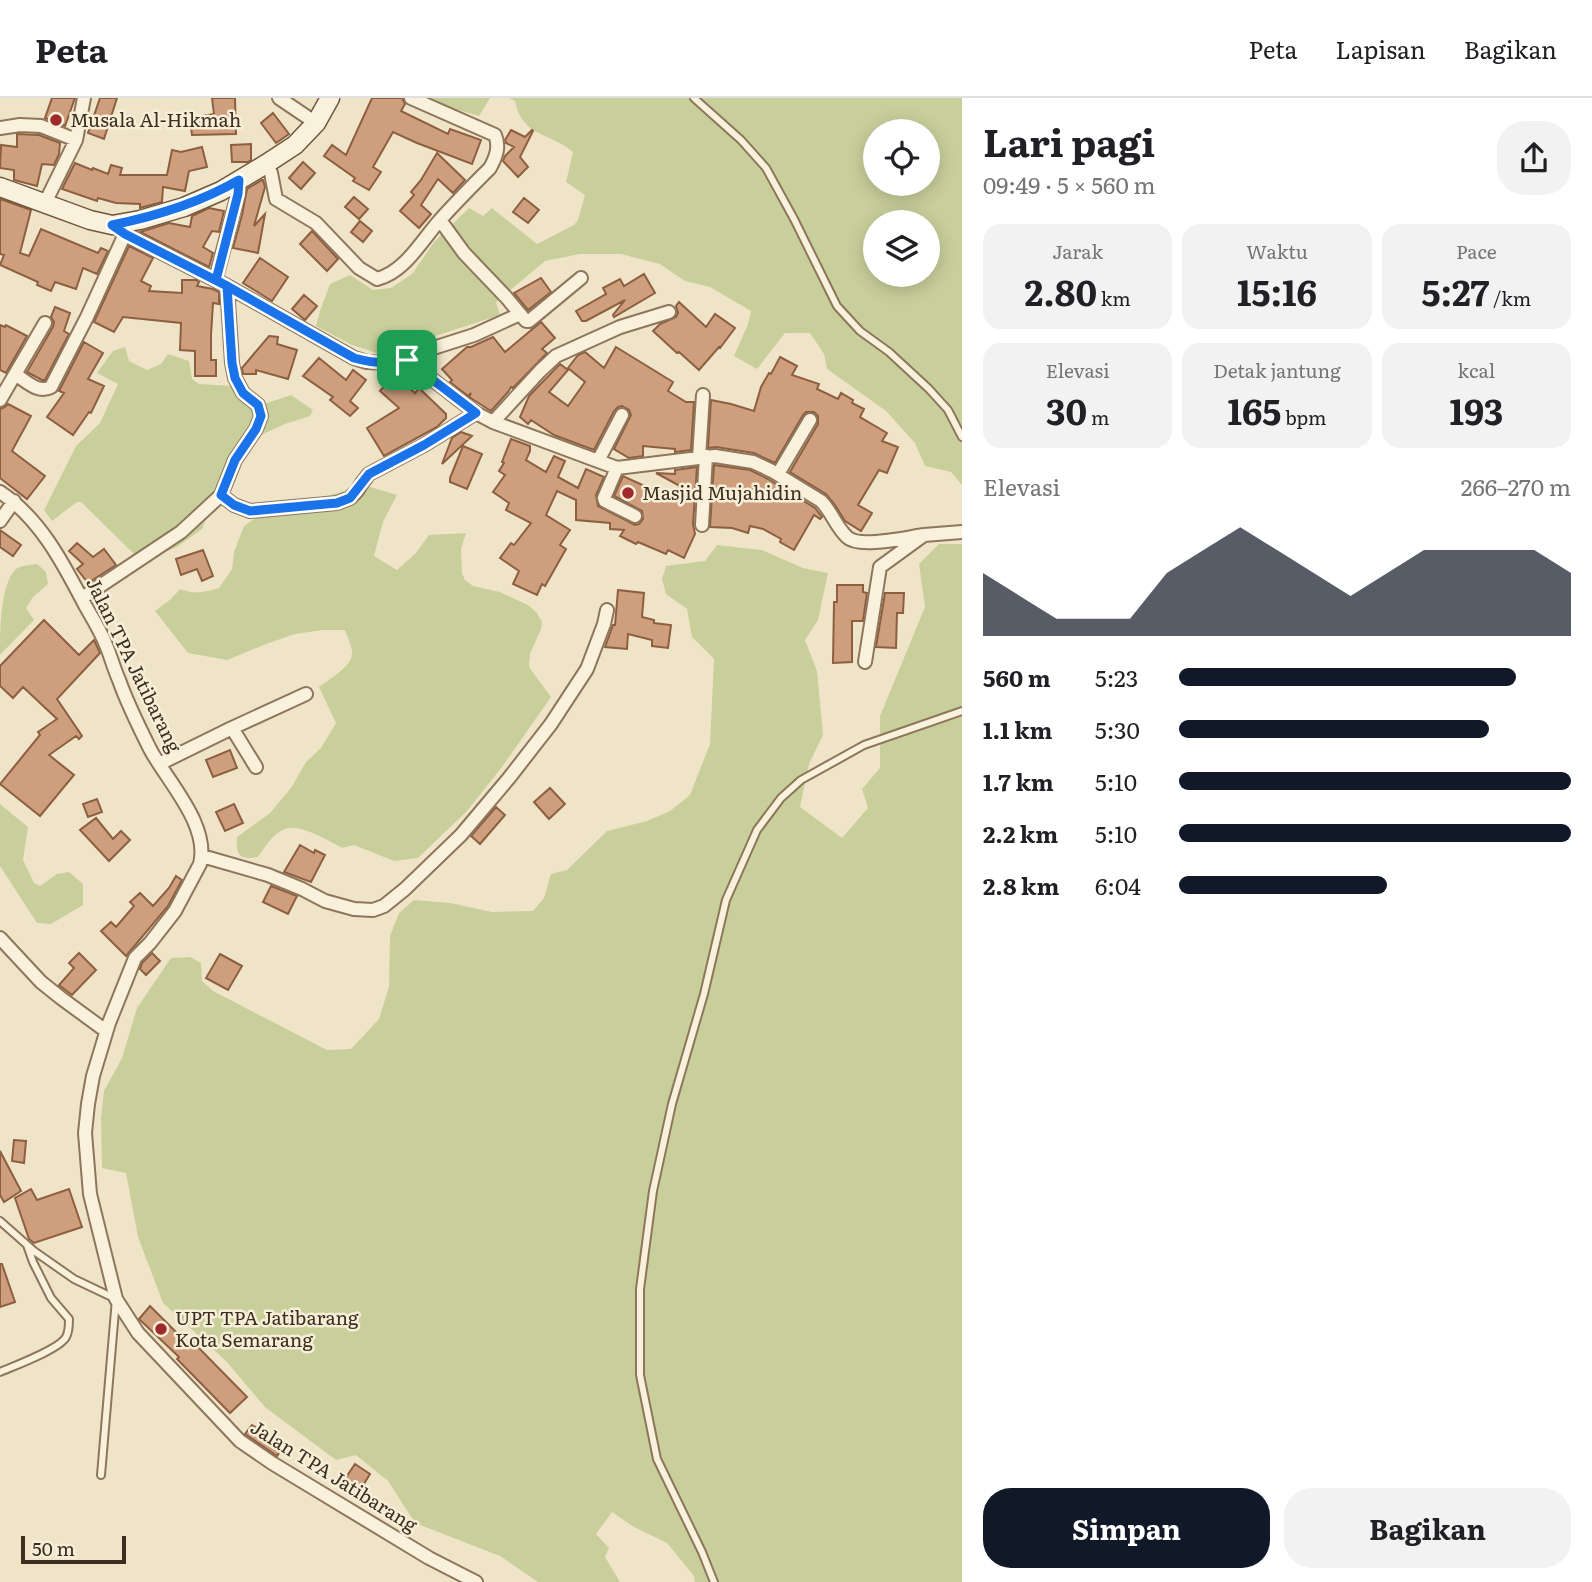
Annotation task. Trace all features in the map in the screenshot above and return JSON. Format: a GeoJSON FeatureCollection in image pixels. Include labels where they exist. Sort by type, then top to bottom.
{"type":"FeatureCollection","features":[{"type":"Feature","properties":{"kind":"main road"},"geometry":{"type":"LineString","coordinates":[[0,187],[119,230],[221,191],[266,164],[295,145],[316,123],[330,98]]}},
{"type":"Feature","properties":{"kind":"street"},"geometry":{"type":"LineString","coordinates":[[45,203],[76,140],[84,98]]}},
{"type":"Feature","properties":{"kind":"street"},"geometry":{"type":"LineString","coordinates":[[279,98],[316,123]]}},
{"type":"Feature","properties":{"kind":"street"},"geometry":{"type":"LineString","coordinates":[[266,164],[271,173],[276,199],[316,223],[359,268],[377,279],[387,277],[490,168],[498,141],[495,135],[411,98]]}},
{"type":"Feature","properties":{"kind":"street"},"geometry":{"type":"LineString","coordinates":[[0,135],[0,128],[20,125],[41,127],[76,140]]}},
{"type":"Feature","properties":{"kind":"street"},"geometry":{"type":"LineString","coordinates":[[214,279],[238,194],[239,180]]}},
{"type":"Feature","properties":{"kind":"street"},"geometry":{"type":"LineString","coordinates":[[440,220],[464,253],[523,319],[529,321],[581,278]]}},
{"type":"Feature","properties":{"kind":"street"},"geometry":{"type":"LineString","coordinates":[[15,373],[39,390],[51,387],[87,317],[119,230],[227,286],[354,358],[367,362],[407,360],[424,351],[474,335],[520,314]]}},
{"type":"Feature","properties":{"kind":"street"},"geometry":{"type":"LineString","coordinates":[[82,598],[181,532],[221,495],[235,460],[256,429],[261,416],[258,405],[243,393],[235,378],[227,286]]}},
{"type":"Feature","properties":{"kind":"street"},"geometry":{"type":"LineString","coordinates":[[493,422],[556,356],[620,327],[669,312]]}},
{"type":"Feature","properties":{"kind":"street"},"geometry":{"type":"LineString","coordinates":[[0,400],[45,323]]}},
{"type":"Feature","properties":{"kind":"street"},"geometry":{"type":"LineString","coordinates":[[407,360],[476,413],[493,422],[617,468],[715,456],[752,462],[778,474],[821,501],[852,540],[876,542],[962,533]]}},
{"type":"Feature","properties":{"kind":"street"},"geometry":{"type":"LineString","coordinates":[[702,525],[703,395]]}},
{"type":"Feature","properties":{"kind":"street"},"geometry":{"type":"LineString","coordinates":[[221,495],[234,505],[250,511],[337,503],[350,498],[369,474],[476,413]]}},
{"type":"Feature","properties":{"kind":"street"},"geometry":{"type":"LineString","coordinates":[[598,461],[622,415]]}},
{"type":"Feature","properties":{"kind":"street"},"geometry":{"type":"LineString","coordinates":[[778,474],[810,420]]}},
{"type":"Feature","properties":{"kind":"street"},"geometry":{"type":"LineString","coordinates":[[617,468],[604,498],[605,502],[635,516]]}},
{"type":"Feature","properties":{"kind":"street","name":"Jalan TPA Jatibarang"},"geometry":{"type":"LineString","coordinates":[[0,492],[14,501],[47,538],[82,598],[105,643],[119,682],[150,749],[194,819],[202,846],[202,856],[191,883],[175,911],[135,958],[106,1031],[93,1076],[85,1133],[90,1194],[116,1299],[138,1333],[240,1441],[418,1551],[476,1582]]}},
{"type":"Feature","properties":{"kind":"street"},"geometry":{"type":"LineString","coordinates":[[0,521],[14,501]]}},
{"type":"Feature","properties":{"kind":"street"},"geometry":{"type":"LineString","coordinates":[[864,662],[880,567],[925,535]]}},
{"type":"Feature","properties":{"kind":"street"},"geometry":{"type":"LineString","coordinates":[[202,856],[268,875],[325,901],[365,910],[384,906],[461,835],[551,724],[587,669],[607,610]]}},
{"type":"Feature","properties":{"kind":"street"},"geometry":{"type":"LineString","coordinates":[[159,764],[306,694]]}},
{"type":"Feature","properties":{"kind":"street"},"geometry":{"type":"LineString","coordinates":[[232,728],[256,767]]}},
{"type":"Feature","properties":{"kind":"street"},"geometry":{"type":"LineString","coordinates":[[0,938],[41,982],[106,1031]]}},
{"type":"Feature","properties":{"kind":"lane"},"geometry":{"type":"LineString","coordinates":[[694,98],[741,140],[766,168],[837,306],[860,331],[889,352],[929,389],[948,410],[962,437]]}},
{"type":"Feature","properties":{"kind":"lane"},"geometry":{"type":"LineString","coordinates":[[714,1582],[657,1459],[640,1375],[640,1289],[658,1166],[726,900],[757,831],[782,798],[801,780],[864,745],[962,710]]}},
{"type":"Feature","properties":{"kind":"lane"},"geometry":{"type":"LineString","coordinates":[[0,1221],[27,1245],[74,1279],[116,1299],[101,1475]]}},
{"type":"Feature","properties":{"kind":"lane"},"geometry":{"type":"LineString","coordinates":[[0,1372],[60,1345],[67,1336],[69,1320],[47,1290],[27,1245]]}},
{"type":"Feature","properties":{"kind":"green space"},"geometry":{"type":"Polygon","coordinates":[[[424,98],[490,98],[479,116],[424,98]]]}},
{"type":"Feature","properties":{"kind":"green space"},"geometry":{"type":"Polygon","coordinates":[[[509,98],[962,98],[962,485],[951,472],[925,466],[915,443],[886,411],[827,369],[824,354],[810,333],[785,333],[757,369],[734,356],[751,311],[710,287],[685,281],[660,264],[621,254],[580,254],[545,261],[496,302],[500,315],[432,337],[406,351],[383,355],[352,345],[316,326],[330,284],[350,275],[373,290],[391,288],[412,274],[435,241],[469,208],[483,216],[492,208],[537,244],[574,225],[585,195],[566,182],[573,152],[530,128],[519,113],[515,101],[509,98]]]}},
{"type":"Feature","properties":{"kind":"green space"},"geometry":{"type":"Polygon","coordinates":[[[125,347],[129,361],[147,370],[161,364],[168,354],[189,361],[192,379],[199,384],[234,386],[264,404],[291,395],[313,410],[310,416],[285,424],[232,451],[202,529],[165,552],[134,554],[81,502],[77,502],[52,521],[44,510],[76,446],[100,423],[118,384],[97,373],[113,351],[125,347]]]}},
{"type":"Feature","properties":{"kind":"green space"},"geometry":{"type":"Polygon","coordinates":[[[357,483],[397,495],[383,522],[374,556],[397,570],[416,553],[429,535],[466,533],[461,549],[465,580],[473,586],[500,592],[528,605],[542,622],[530,654],[529,667],[551,697],[467,811],[418,858],[394,861],[354,845],[342,848],[298,828],[285,829],[277,834],[258,857],[243,857],[237,849],[237,837],[270,813],[291,788],[306,762],[321,748],[336,723],[319,687],[349,662],[352,657],[350,643],[345,630],[323,630],[295,634],[227,660],[188,653],[155,611],[180,589],[204,592],[219,588],[232,569],[234,552],[244,526],[263,513],[344,491],[357,483]]]}},
{"type":"Feature","properties":{"kind":"green space"},"geometry":{"type":"Polygon","coordinates":[[[939,544],[962,544],[962,1582],[695,1582],[694,1576],[667,1543],[634,1527],[612,1512],[596,1534],[609,1548],[605,1557],[620,1582],[538,1582],[500,1556],[415,1523],[388,1481],[356,1455],[336,1460],[265,1407],[226,1361],[163,1303],[138,1237],[126,1173],[102,1168],[101,1118],[104,1091],[122,1058],[137,1008],[171,958],[190,957],[201,963],[202,981],[213,991],[327,1050],[351,1049],[379,1019],[389,987],[390,936],[399,913],[414,900],[450,903],[492,912],[533,911],[544,898],[551,874],[567,870],[607,831],[647,821],[670,811],[690,795],[710,744],[714,659],[692,637],[687,609],[666,594],[662,579],[666,566],[705,561],[717,545],[762,550],[803,568],[828,573],[818,620],[805,640],[817,671],[823,735],[809,764],[800,807],[842,838],[868,808],[862,789],[880,768],[880,716],[925,607],[919,564],[939,544]]]}},
{"type":"Feature","properties":{"kind":"green space"},"geometry":{"type":"Polygon","coordinates":[[[37,564],[46,572],[48,584],[33,597],[26,608],[34,620],[0,655],[2,609],[7,585],[16,569],[37,564]]]}},
{"type":"Feature","properties":{"kind":"green space"},"geometry":{"type":"Polygon","coordinates":[[[0,804],[28,827],[23,860],[34,883],[40,886],[57,874],[69,872],[83,884],[83,905],[51,924],[37,923],[0,866],[0,804]]]}},
{"type":"Feature","properties":{"kind":"building"},"geometry":{"type":"Polygon","coordinates":[[[52,98],[75,98],[65,126],[45,118],[52,98]]]}},
{"type":"Feature","properties":{"kind":"building"},"geometry":{"type":"Polygon","coordinates":[[[100,98],[117,98],[104,139],[88,133],[100,98]]]}},
{"type":"Feature","properties":{"kind":"building"},"geometry":{"type":"Polygon","coordinates":[[[212,98],[235,98],[236,134],[192,135],[190,118],[214,114],[212,98]]]}},
{"type":"Feature","properties":{"kind":"building"},"geometry":{"type":"Polygon","coordinates":[[[372,98],[402,98],[405,104],[401,111],[448,134],[450,129],[481,140],[472,164],[393,132],[373,167],[381,172],[369,190],[353,181],[355,178],[324,156],[332,145],[346,155],[372,98]]]}},
{"type":"Feature","properties":{"kind":"building"},"geometry":{"type":"Polygon","coordinates":[[[273,113],[289,134],[276,143],[261,123],[273,113]]]}},
{"type":"Feature","properties":{"kind":"building"},"geometry":{"type":"Polygon","coordinates":[[[511,130],[525,137],[533,131],[520,157],[528,167],[518,177],[503,161],[514,147],[505,140],[511,130]]]}},
{"type":"Feature","properties":{"kind":"building"},"geometry":{"type":"Polygon","coordinates":[[[17,134],[39,135],[60,143],[54,165],[42,164],[37,186],[14,180],[14,170],[0,168],[1,145],[17,147],[17,134]]]}},
{"type":"Feature","properties":{"kind":"building"},"geometry":{"type":"Polygon","coordinates":[[[251,144],[251,160],[232,162],[231,145],[251,144]]]}},
{"type":"Feature","properties":{"kind":"building"},"geometry":{"type":"Polygon","coordinates":[[[202,147],[207,167],[189,171],[185,191],[163,187],[162,202],[140,208],[140,204],[116,203],[98,198],[97,201],[62,189],[75,163],[108,174],[111,165],[122,168],[120,175],[167,175],[172,150],[181,152],[202,147]]]}},
{"type":"Feature","properties":{"kind":"building"},"geometry":{"type":"Polygon","coordinates":[[[437,153],[465,180],[453,193],[438,179],[421,205],[431,214],[419,228],[400,211],[414,195],[411,192],[437,153]]]}},
{"type":"Feature","properties":{"kind":"building"},"geometry":{"type":"Polygon","coordinates":[[[303,162],[315,173],[301,189],[289,178],[303,162]]]}},
{"type":"Feature","properties":{"kind":"building"},"geometry":{"type":"Polygon","coordinates":[[[263,180],[265,187],[254,226],[265,214],[258,253],[233,248],[247,189],[263,180]]]}},
{"type":"Feature","properties":{"kind":"building"},"geometry":{"type":"Polygon","coordinates":[[[354,197],[368,209],[359,219],[345,207],[354,197]]]}},
{"type":"Feature","properties":{"kind":"building"},"geometry":{"type":"Polygon","coordinates":[[[524,198],[539,210],[528,223],[513,212],[524,198]]]}},
{"type":"Feature","properties":{"kind":"building"},"geometry":{"type":"Polygon","coordinates":[[[0,199],[31,210],[20,253],[29,256],[41,229],[98,253],[101,248],[108,251],[97,274],[83,268],[76,289],[55,282],[51,291],[37,285],[38,282],[0,265],[4,255],[0,254],[0,199]]]}},
{"type":"Feature","properties":{"kind":"building"},"geometry":{"type":"Polygon","coordinates":[[[209,208],[224,211],[219,232],[212,231],[203,247],[213,253],[209,267],[140,232],[169,223],[190,227],[192,216],[209,208]]]}},
{"type":"Feature","properties":{"kind":"building"},"geometry":{"type":"Polygon","coordinates":[[[360,221],[372,231],[363,242],[351,232],[360,221]]]}},
{"type":"Feature","properties":{"kind":"building"},"geometry":{"type":"Polygon","coordinates":[[[312,231],[338,259],[327,271],[300,244],[312,231]]]}},
{"type":"Feature","properties":{"kind":"building"},"geometry":{"type":"Polygon","coordinates":[[[129,246],[153,258],[141,281],[151,286],[149,291],[182,293],[182,280],[196,280],[199,282],[197,286],[219,292],[219,304],[213,303],[211,335],[211,360],[216,360],[216,376],[195,376],[195,351],[180,350],[181,323],[123,317],[114,332],[94,322],[129,246]]]}},
{"type":"Feature","properties":{"kind":"building"},"geometry":{"type":"Polygon","coordinates":[[[260,258],[288,277],[272,301],[243,283],[260,258]]]}},
{"type":"Feature","properties":{"kind":"building"},"geometry":{"type":"Polygon","coordinates":[[[644,274],[655,293],[614,317],[625,300],[582,321],[576,311],[606,294],[603,288],[620,279],[624,286],[644,274]]]}},
{"type":"Feature","properties":{"kind":"building"},"geometry":{"type":"Polygon","coordinates":[[[541,278],[551,292],[528,310],[514,293],[541,278]]]}},
{"type":"Feature","properties":{"kind":"building"},"geometry":{"type":"Polygon","coordinates":[[[304,295],[317,306],[305,320],[292,309],[304,295]]]}},
{"type":"Feature","properties":{"kind":"building"},"geometry":{"type":"Polygon","coordinates":[[[679,302],[706,327],[715,314],[735,328],[699,370],[653,331],[660,324],[676,317],[676,306],[679,302]]]}},
{"type":"Feature","properties":{"kind":"building"},"geometry":{"type":"Polygon","coordinates":[[[55,307],[70,313],[64,331],[69,334],[45,380],[42,380],[27,372],[53,327],[51,317],[55,307]]]}},
{"type":"Feature","properties":{"kind":"building"},"geometry":{"type":"Polygon","coordinates":[[[541,322],[555,338],[542,349],[547,353],[513,388],[511,387],[491,411],[469,397],[471,393],[468,396],[450,382],[452,380],[442,369],[467,347],[493,337],[505,352],[541,322]]]}},
{"type":"Feature","properties":{"kind":"building"},"geometry":{"type":"Polygon","coordinates":[[[0,325],[6,325],[27,336],[6,373],[0,370],[0,325]]]}},
{"type":"Feature","properties":{"kind":"building"},"geometry":{"type":"Polygon","coordinates":[[[269,336],[278,337],[277,344],[297,350],[288,379],[256,370],[256,374],[243,374],[242,368],[269,336]]]}},
{"type":"Feature","properties":{"kind":"building"},"geometry":{"type":"Polygon","coordinates":[[[84,342],[103,353],[88,379],[104,386],[91,413],[89,412],[73,435],[47,417],[64,393],[59,391],[84,342]]]}},
{"type":"Feature","properties":{"kind":"building"},"geometry":{"type":"Polygon","coordinates":[[[616,347],[673,382],[668,391],[686,402],[694,402],[691,450],[675,452],[675,449],[643,446],[643,456],[629,458],[614,449],[631,415],[629,410],[622,406],[614,411],[594,450],[554,435],[531,420],[528,424],[520,417],[529,396],[560,364],[568,370],[549,392],[568,406],[585,382],[568,368],[578,355],[585,352],[604,368],[616,347]]]}},
{"type":"Feature","properties":{"kind":"building"},"geometry":{"type":"Polygon","coordinates":[[[780,357],[797,366],[792,375],[819,384],[817,389],[838,399],[841,393],[853,400],[852,403],[864,409],[860,417],[887,433],[882,441],[898,447],[887,473],[879,470],[858,505],[872,513],[861,531],[845,521],[826,494],[790,472],[818,424],[818,416],[814,412],[806,412],[803,415],[775,463],[754,453],[708,448],[711,400],[754,411],[761,387],[780,357]]]}},
{"type":"Feature","properties":{"kind":"building"},"geometry":{"type":"Polygon","coordinates":[[[319,358],[346,380],[353,370],[366,380],[350,401],[358,408],[350,416],[330,400],[333,397],[303,376],[319,358]]]}},
{"type":"Feature","properties":{"kind":"building"},"geometry":{"type":"Polygon","coordinates":[[[394,375],[415,393],[419,388],[446,414],[446,418],[437,427],[384,456],[367,428],[399,408],[380,391],[394,375]]]}},
{"type":"Feature","properties":{"kind":"building"},"geometry":{"type":"Polygon","coordinates":[[[8,404],[31,416],[12,451],[45,476],[27,499],[0,478],[0,409],[8,404]]]}},
{"type":"Feature","properties":{"kind":"building"},"geometry":{"type":"Polygon","coordinates":[[[461,432],[472,436],[442,464],[452,438],[461,432]]]}},
{"type":"Feature","properties":{"kind":"building"},"geometry":{"type":"Polygon","coordinates":[[[511,439],[530,446],[526,460],[546,472],[554,456],[565,461],[558,477],[578,488],[586,469],[604,477],[596,495],[598,506],[635,525],[643,519],[642,511],[614,496],[623,476],[673,499],[680,486],[656,473],[675,474],[675,470],[697,467],[693,524],[695,534],[684,558],[668,550],[666,554],[638,542],[636,544],[620,536],[624,530],[610,529],[610,523],[576,520],[576,500],[557,491],[546,515],[570,530],[560,545],[566,549],[537,595],[513,584],[519,571],[500,558],[531,523],[506,510],[509,503],[493,492],[505,475],[499,471],[511,439]]]}},
{"type":"Feature","properties":{"kind":"building"},"geometry":{"type":"Polygon","coordinates":[[[463,446],[482,454],[467,489],[450,482],[463,446]]]}},
{"type":"Feature","properties":{"kind":"building"},"geometry":{"type":"Polygon","coordinates":[[[714,465],[750,470],[815,508],[822,517],[820,519],[814,515],[794,550],[763,529],[750,526],[748,533],[732,528],[710,527],[714,465]]]}},
{"type":"Feature","properties":{"kind":"building"},"geometry":{"type":"Polygon","coordinates":[[[0,530],[21,545],[13,556],[0,547],[0,530]]]}},
{"type":"Feature","properties":{"kind":"building"},"geometry":{"type":"Polygon","coordinates":[[[77,543],[93,557],[104,549],[116,565],[88,583],[77,569],[83,564],[69,551],[77,543]]]}},
{"type":"Feature","properties":{"kind":"building"},"geometry":{"type":"Polygon","coordinates":[[[203,550],[213,576],[202,581],[197,569],[181,575],[176,559],[203,550]]]}},
{"type":"Feature","properties":{"kind":"building"},"geometry":{"type":"Polygon","coordinates":[[[837,585],[863,585],[863,592],[867,593],[863,621],[852,621],[852,662],[833,663],[834,602],[837,602],[837,585]]]}},
{"type":"Feature","properties":{"kind":"building"},"geometry":{"type":"Polygon","coordinates":[[[618,590],[644,593],[642,617],[654,620],[654,623],[671,625],[668,648],[652,646],[652,640],[628,634],[627,649],[605,647],[615,625],[618,590]]]}},
{"type":"Feature","properties":{"kind":"building"},"geometry":{"type":"Polygon","coordinates":[[[885,593],[904,593],[903,613],[897,613],[896,648],[876,647],[885,593]]]}},
{"type":"Feature","properties":{"kind":"building"},"geometry":{"type":"Polygon","coordinates":[[[44,620],[79,655],[94,640],[100,653],[57,699],[82,736],[79,739],[76,736],[49,755],[74,775],[40,816],[0,784],[40,735],[38,732],[57,719],[23,687],[13,698],[0,686],[0,666],[44,620]]]}},
{"type":"Feature","properties":{"kind":"building"},"geometry":{"type":"Polygon","coordinates":[[[230,750],[237,768],[213,777],[206,760],[230,750]]]}},
{"type":"Feature","properties":{"kind":"building"},"geometry":{"type":"Polygon","coordinates":[[[550,788],[565,804],[549,819],[534,802],[550,788]]]}},
{"type":"Feature","properties":{"kind":"building"},"geometry":{"type":"Polygon","coordinates":[[[97,799],[102,812],[88,817],[83,804],[97,799]]]}},
{"type":"Feature","properties":{"kind":"building"},"geometry":{"type":"Polygon","coordinates":[[[234,804],[243,823],[225,831],[216,812],[234,804]]]}},
{"type":"Feature","properties":{"kind":"building"},"geometry":{"type":"Polygon","coordinates":[[[496,807],[505,815],[480,844],[471,836],[496,807]]]}},
{"type":"Feature","properties":{"kind":"building"},"geometry":{"type":"Polygon","coordinates":[[[96,818],[113,839],[121,831],[130,840],[109,861],[80,830],[96,818]]]}},
{"type":"Feature","properties":{"kind":"building"},"geometry":{"type":"Polygon","coordinates":[[[300,845],[314,853],[315,850],[325,855],[311,882],[284,872],[300,845]]]}},
{"type":"Feature","properties":{"kind":"building"},"geometry":{"type":"Polygon","coordinates":[[[176,876],[182,880],[168,906],[126,956],[101,931],[111,922],[116,927],[134,906],[130,902],[140,893],[153,906],[176,876]]]}},
{"type":"Feature","properties":{"kind":"building"},"geometry":{"type":"Polygon","coordinates":[[[271,886],[297,896],[288,914],[263,902],[271,886]]]}},
{"type":"Feature","properties":{"kind":"building"},"geometry":{"type":"Polygon","coordinates":[[[79,953],[96,970],[72,995],[59,985],[74,968],[69,963],[79,953]]]}},
{"type":"Feature","properties":{"kind":"building"},"geometry":{"type":"Polygon","coordinates":[[[152,953],[160,961],[146,975],[140,969],[152,953]]]}},
{"type":"Feature","properties":{"kind":"building"},"geometry":{"type":"Polygon","coordinates":[[[220,954],[242,966],[228,990],[206,978],[220,954]]]}},
{"type":"Feature","properties":{"kind":"building"},"geometry":{"type":"Polygon","coordinates":[[[14,1140],[26,1141],[24,1163],[12,1161],[14,1140]]]}},
{"type":"Feature","properties":{"kind":"building"},"geometry":{"type":"Polygon","coordinates":[[[0,1151],[21,1191],[4,1202],[0,1195],[0,1151]]]}},
{"type":"Feature","properties":{"kind":"building"},"geometry":{"type":"Polygon","coordinates":[[[31,1189],[37,1200],[69,1189],[82,1227],[34,1243],[29,1239],[15,1198],[31,1189]]]}},
{"type":"Feature","properties":{"kind":"building"},"geometry":{"type":"Polygon","coordinates":[[[0,1264],[15,1302],[0,1307],[0,1264]]]}},
{"type":"Feature","properties":{"kind":"building"},"geometry":{"type":"Polygon","coordinates":[[[150,1306],[190,1346],[194,1343],[247,1397],[230,1413],[177,1359],[179,1357],[139,1319],[150,1306]]]}},
{"type":"Feature","properties":{"kind":"building"},"geometry":{"type":"Polygon","coordinates":[[[252,1425],[285,1444],[277,1456],[245,1434],[252,1425]]]}},
{"type":"Feature","properties":{"kind":"building"},"geometry":{"type":"Polygon","coordinates":[[[355,1464],[370,1474],[359,1492],[343,1482],[355,1464]]]}},
{"type":"Feature","properties":{"kind":"place","name":"Musala Al-Hikmah"},"geometry":{"type":"Point","coordinates":[56,120]}},
{"type":"Feature","properties":{"kind":"place","name":"Masjid Mujahidin"},"geometry":{"type":"Point","coordinates":[628,493]}},
{"type":"Feature","properties":{"kind":"place","name":"UPT TPA Jatibarang Kota Semarang"},"geometry":{"type":"Point","coordinates":[161,1329]}},
{"type":"Feature","properties":{"kind":"route"},"geometry":{"type":"LineString","coordinates":[[407,360],[388,363],[354,358],[227,286],[112,225],[140,220],[184,206],[221,191],[239,180],[238,194],[214,279],[227,286],[235,378],[243,393],[258,405],[261,416],[256,429],[235,460],[221,495],[234,505],[250,511],[337,503],[350,498],[369,474],[476,413],[407,360]]}}]}
